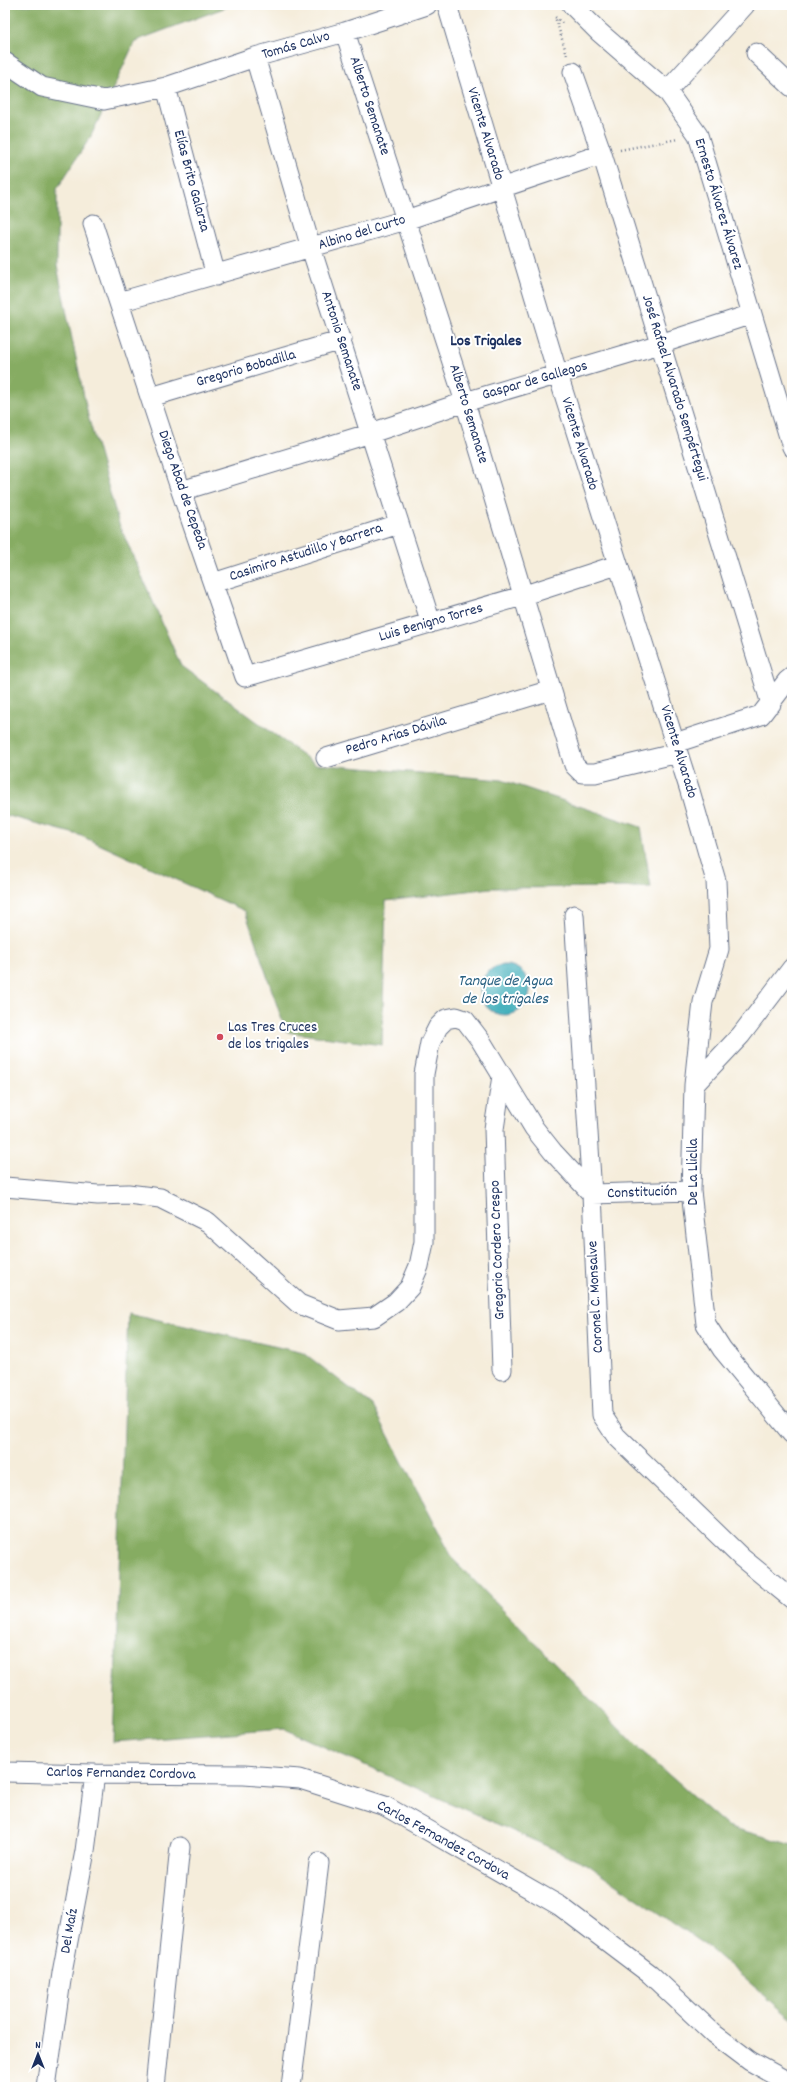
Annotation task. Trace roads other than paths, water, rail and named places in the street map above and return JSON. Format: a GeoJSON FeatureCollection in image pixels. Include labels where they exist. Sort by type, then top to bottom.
{"type":"FeatureCollection","features":[{"type":"Feature","properties":{"kind":"street","name":"Tomás Calvo"},"geometry":{"type":"LineString","coordinates":[[5,62],[42,87],[104,100],[166,87],[255,57],[345,32],[427,5]]}},
{"type":"Feature","properties":{"kind":"street","name":"Vicente Alvarado"},"geometry":{"type":"LineString","coordinates":[[447,5],[558,375],[617,565],[677,748],[716,881]]}},
{"type":"Feature","properties":{"kind":"street"},"geometry":{"type":"LineString","coordinates":[[667,91],[745,5]]}},
{"type":"Feature","properties":{"kind":"street","name":"Ernesto Álvarez Álvarez"},"geometry":{"type":"LineString","coordinates":[[580,8],[667,91],[698,135],[792,447]]}},
{"type":"Feature","properties":{"kind":"street","name":"Alberto Semanate"},"geometry":{"type":"LineString","coordinates":[[345,32],[464,402],[574,765],[582,773],[595,773],[677,748]]}},
{"type":"Feature","properties":{"kind":"street"},"geometry":{"type":"LineString","coordinates":[[756,53],[792,87]]}},
{"type":"Feature","properties":{"kind":"street","name":"Antonio Semanate"},"geometry":{"type":"LineString","coordinates":[[255,57],[311,248],[342,340],[431,623]]}},
{"type":"Feature","properties":{"kind":"street","name":"José Rafael Alvarado Sempértegui"},"geometry":{"type":"LineString","coordinates":[[573,72],[602,154],[770,704]]}},
{"type":"Feature","properties":{"kind":"street","name":"Elías Brito Galarza"},"geometry":{"type":"LineString","coordinates":[[166,87],[216,276]]}},
{"type":"Feature","properties":{"kind":"street","name":"Albino del Curto"},"geometry":{"type":"LineString","coordinates":[[119,302],[216,276],[406,220],[602,154]]}},
{"type":"Feature","properties":{"kind":"street","name":"Diego Abad de Cepeda"},"geometry":{"type":"LineString","coordinates":[[93,224],[181,491],[245,676]]}},
{"type":"Feature","properties":{"kind":"street","name":"Gaspar de Gallegos"},"geometry":{"type":"LineString","coordinates":[[181,491],[371,433],[464,402],[660,344],[752,314]]}},
{"type":"Feature","properties":{"kind":"street","name":"Gregorio Bobadilla"},"geometry":{"type":"LineString","coordinates":[[151,397],[342,340]]}},
{"type":"Feature","properties":{"kind":"street","name":"Casimiro Astudillo y Barrera"},"geometry":{"type":"LineString","coordinates":[[214,583],[399,524]]}},
{"type":"Feature","properties":{"kind":"street","name":"Luis Benigno Torres"},"geometry":{"type":"LineString","coordinates":[[245,676],[522,596],[617,565]]}},
{"type":"Feature","properties":{"kind":"street"},"geometry":{"type":"LineString","coordinates":[[677,748],[761,714],[787,681],[792,677]]}},
{"type":"Feature","properties":{"kind":"street","name":"Pedro Arias Dávila"},"geometry":{"type":"LineString","coordinates":[[326,758],[466,714],[551,690]]}},
{"type":"Feature","properties":{"kind":"street","name":"De La Lliclla"},"geometry":{"type":"LineString","coordinates":[[716,881],[719,949],[703,1002],[694,1085],[691,1191],[706,1324],[722,1349],[792,1434]]}},
{"type":"Feature","properties":{"kind":"street","name":"Coronel C. Monsalve"},"geometry":{"type":"LineString","coordinates":[[574,915],[592,1194],[602,1415],[616,1436],[627,1447],[742,1558],[792,1599]]}},
{"type":"Feature","properties":{"kind":"street"},"geometry":{"type":"LineString","coordinates":[[694,1085],[741,1036],[792,968]]}},
{"type":"Feature","properties":{"kind":"street"},"geometry":{"type":"LineString","coordinates":[[5,1187],[98,1195],[128,1194],[160,1198],[208,1222],[299,1304],[339,1320],[374,1317],[396,1302],[410,1287],[420,1266],[424,1242],[424,1074],[430,1043],[438,1027],[446,1019],[456,1017],[465,1020],[481,1041],[530,1121],[553,1152],[592,1194]]}},
{"type":"Feature","properties":{"kind":"street","name":"Gregorio Cordero Crespo"},"geometry":{"type":"LineString","coordinates":[[502,1076],[494,1129],[502,1370]]}},
{"type":"Feature","properties":{"kind":"street"},"geometry":{"type":"LineString","coordinates":[[494,1129],[508,1118],[519,1117],[530,1121]]}},
{"type":"Feature","properties":{"kind":"street","name":"Constitución"},"geometry":{"type":"LineString","coordinates":[[592,1194],[691,1191]]}},
{"type":"Feature","properties":{"kind":"street","name":"Carlos Fernandez Cordova"},"geometry":{"type":"LineString","coordinates":[[5,1772],[244,1775],[300,1779],[385,1806],[560,1906],[650,1974],[685,2009],[714,2034],[750,2061],[792,2084]]}},
{"type":"Feature","properties":{"kind":"street","name":"Del Maíz"},"geometry":{"type":"LineString","coordinates":[[46,2087],[62,1973],[84,1851],[95,1774]]}},
{"type":"Feature","properties":{"kind":"street"},"geometry":{"type":"LineString","coordinates":[[155,2087],[180,1847]]}},
{"type":"Feature","properties":{"kind":"street"},"geometry":{"type":"LineString","coordinates":[[291,2087],[319,1864]]}},
{"type":"Feature","properties":{"kind":"water","name":"Tanque de Agua de los trigales"},"geometry":{"type":"Polygon","coordinates":[[[505,965],[514,967],[525,976],[530,990],[528,999],[519,1010],[505,1015],[496,1013],[485,1004],[480,990],[482,981],[491,970],[505,965]]]}},
{"type":"Feature","properties":{"kind":"place","name":"Las Tres Cruces de los trigales"},"geometry":{"type":"Point","coordinates":[220,1037]}},
{"type":"Feature","properties":{"kind":"district","name":"Los Trigales"},"geometry":{"type":"Point","coordinates":[486,341]}}]}
